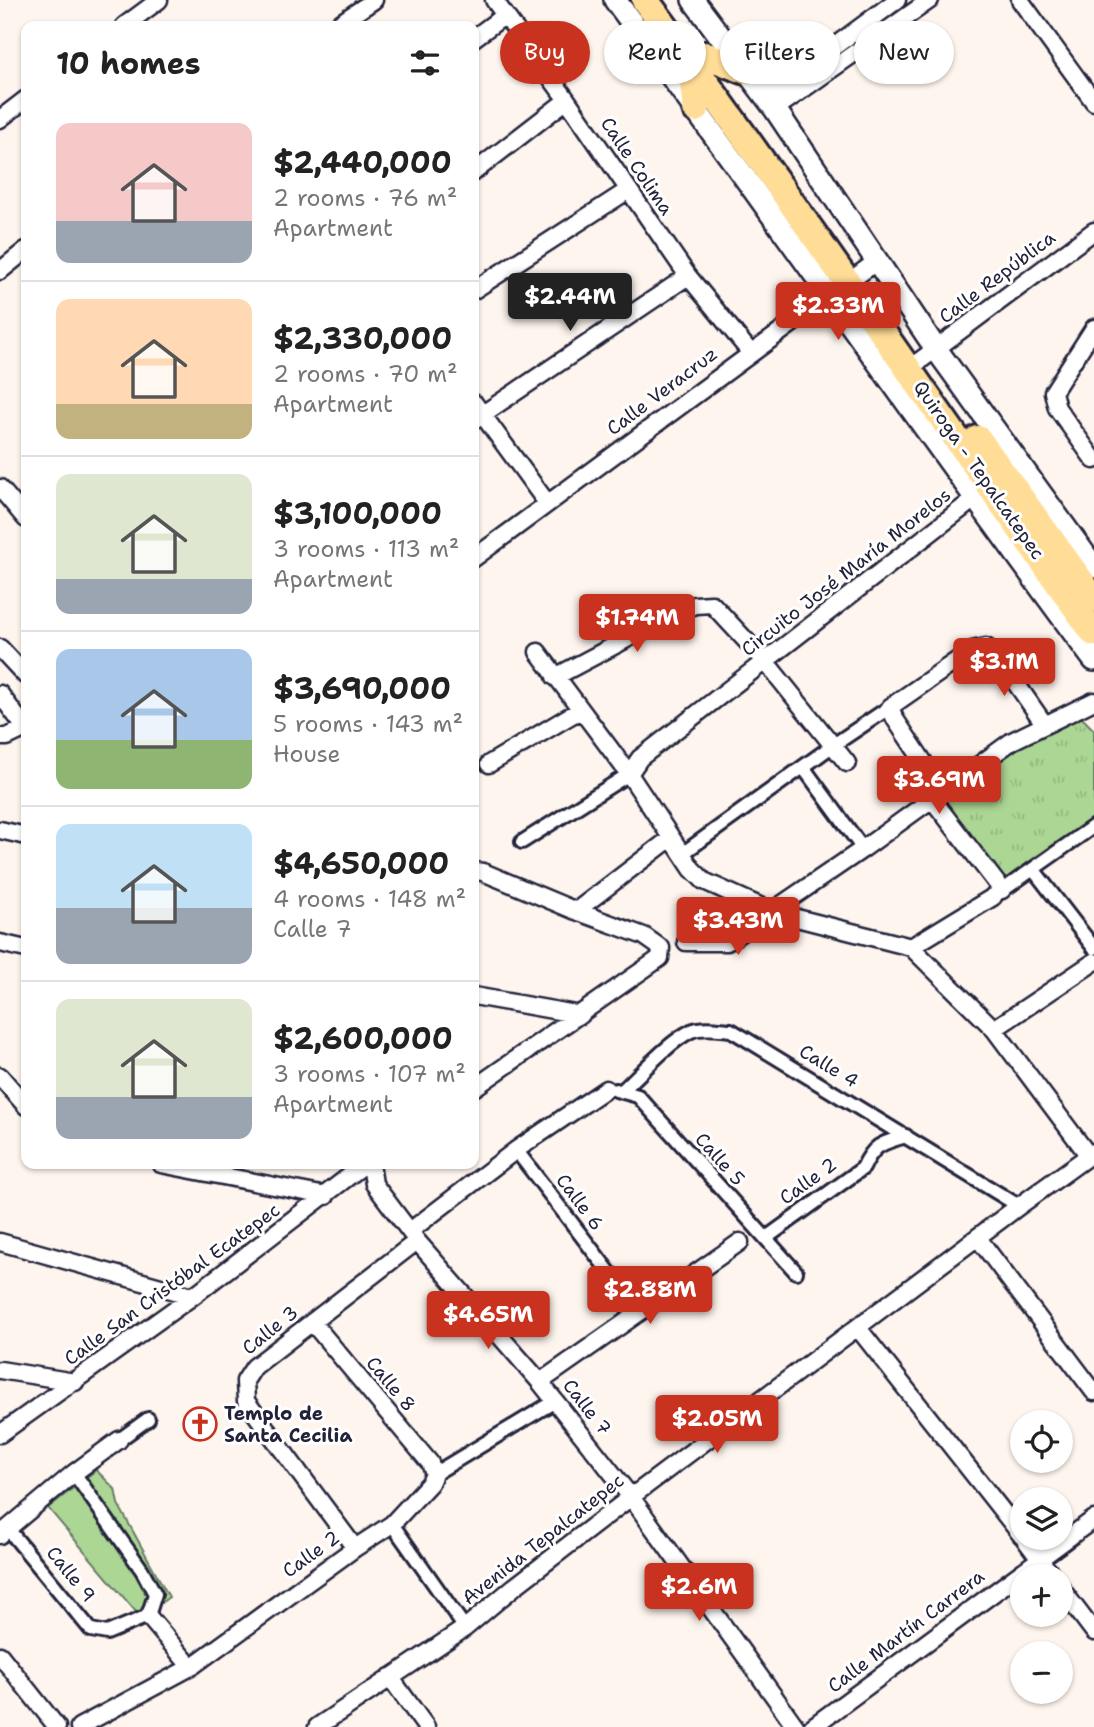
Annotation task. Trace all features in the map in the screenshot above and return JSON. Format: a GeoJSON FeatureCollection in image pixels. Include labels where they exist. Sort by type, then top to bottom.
{"type":"FeatureCollection","features":[{"type":"Feature","properties":{"kind":"main road","name":"Quiroga - Tepalcatepec"},"geometry":{"type":"LineString","coordinates":[[649,2],[665,21]]}},
{"type":"Feature","properties":{"kind":"main road","name":"Quiroga - Tepalcatepec"},"geometry":{"type":"LineString","coordinates":[[706,71],[1083,607],[1094,633]]}},
{"type":"Feature","properties":{"kind":"main road"},"geometry":{"type":"LineString","coordinates":[[696,109],[697,84]]}},
{"type":"Feature","properties":{"kind":"main road","name":"Quiroga - Tepalcatepec"},"geometry":{"type":"LineString","coordinates":[[914,365],[982,494],[1083,607]]}},
{"type":"Feature","properties":{"kind":"street"},"geometry":{"type":"LineString","coordinates":[[131,21],[159,0]]}},
{"type":"Feature","properties":{"kind":"street"},"geometry":{"type":"LineString","coordinates":[[343,21],[374,0]]}},
{"type":"Feature","properties":{"kind":"street","name":"Calle Colima"},"geometry":{"type":"LineString","coordinates":[[494,0],[567,100],[627,191],[688,276],[750,352]]}},
{"type":"Feature","properties":{"kind":"street"},"geometry":{"type":"LineString","coordinates":[[615,0],[696,109],[853,277],[914,365],[1094,567]]}},
{"type":"Feature","properties":{"kind":"street"},"geometry":{"type":"LineString","coordinates":[[693,0],[720,36]]}},
{"type":"Feature","properties":{"kind":"street"},"geometry":{"type":"LineString","coordinates":[[770,103],[897,0]]}},
{"type":"Feature","properties":{"kind":"street"},"geometry":{"type":"LineString","coordinates":[[770,103],[930,0]]}},
{"type":"Feature","properties":{"kind":"street"},"geometry":{"type":"LineString","coordinates":[[1020,0],[1094,102]]}},
{"type":"Feature","properties":{"kind":"street"},"geometry":{"type":"LineString","coordinates":[[479,34],[505,15]]}},
{"type":"Feature","properties":{"kind":"street"},"geometry":{"type":"LineString","coordinates":[[756,84],[770,103],[853,277]]}},
{"type":"Feature","properties":{"kind":"street"},"geometry":{"type":"LineString","coordinates":[[479,168],[567,100]]}},
{"type":"Feature","properties":{"kind":"street"},"geometry":{"type":"LineString","coordinates":[[0,119],[21,103]]}},
{"type":"Feature","properties":{"kind":"street"},"geometry":{"type":"LineString","coordinates":[[479,287],[627,191]]}},
{"type":"Feature","properties":{"kind":"street","name":"Calle República"},"geometry":{"type":"LineString","coordinates":[[914,365],[1094,231]]}},
{"type":"Feature","properties":{"kind":"street"},"geometry":{"type":"LineString","coordinates":[[0,271],[21,254]]}},
{"type":"Feature","properties":{"kind":"street"},"geometry":{"type":"LineString","coordinates":[[479,411],[688,276]]}},
{"type":"Feature","properties":{"kind":"street","name":"Calle Veracruz"},"geometry":{"type":"LineString","coordinates":[[479,554],[853,277]]}},
{"type":"Feature","properties":{"kind":"street"},"geometry":{"type":"LineString","coordinates":[[1094,328],[1053,392],[1057,408],[1094,460]]}},
{"type":"Feature","properties":{"kind":"street"},"geometry":{"type":"LineString","coordinates":[[479,415],[547,503]]}},
{"type":"Feature","properties":{"kind":"street"},"geometry":{"type":"LineString","coordinates":[[0,488],[21,513]]}},
{"type":"Feature","properties":{"kind":"street","name":"Circuito José María Morelos"},"geometry":{"type":"LineString","coordinates":[[629,774],[640,758],[982,494]]}},
{"type":"Feature","properties":{"kind":"street"},"geometry":{"type":"LineString","coordinates":[[555,677],[674,614],[695,605],[712,604],[765,662],[846,763]]}},
{"type":"Feature","properties":{"kind":"street"},"geometry":{"type":"LineString","coordinates":[[1083,607],[1094,660]]}},
{"type":"Feature","properties":{"kind":"street"},"geometry":{"type":"LineString","coordinates":[[682,854],[972,650],[986,647],[995,653],[1045,725]]}},
{"type":"Feature","properties":{"kind":"street"},"geometry":{"type":"LineString","coordinates":[[0,648],[21,671]]}},
{"type":"Feature","properties":{"kind":"street"},"geometry":{"type":"LineString","coordinates":[[538,652],[704,881],[773,912],[911,947],[994,1029],[1091,1154]]}},
{"type":"Feature","properties":{"kind":"street"},"geometry":{"type":"LineString","coordinates":[[0,694],[21,721]]}},
{"type":"Feature","properties":{"kind":"street"},"geometry":{"type":"LineString","coordinates":[[686,942],[727,942],[863,849],[1012,741],[1094,701]]}},
{"type":"Feature","properties":{"kind":"street"},"geometry":{"type":"LineString","coordinates":[[890,707],[937,795],[998,894]]}},
{"type":"Feature","properties":{"kind":"street"},"geometry":{"type":"LineString","coordinates":[[489,764],[580,710]]}},
{"type":"Feature","properties":{"kind":"street"},"geometry":{"type":"LineString","coordinates":[[0,737],[7,737],[21,730]]}},
{"type":"Feature","properties":{"kind":"street"},"geometry":{"type":"LineString","coordinates":[[803,767],[863,849]]}},
{"type":"Feature","properties":{"kind":"street"},"geometry":{"type":"LineString","coordinates":[[522,842],[629,774]]}},
{"type":"Feature","properties":{"kind":"street"},"geometry":{"type":"LineString","coordinates":[[911,947],[998,894],[1094,826]]}},
{"type":"Feature","properties":{"kind":"street"},"geometry":{"type":"LineString","coordinates":[[0,830],[21,835]]}},
{"type":"Feature","properties":{"kind":"street"},"geometry":{"type":"LineString","coordinates":[[576,911],[671,838]]}},
{"type":"Feature","properties":{"kind":"street"},"geometry":{"type":"LineString","coordinates":[[1033,869],[1094,948]]}},
{"type":"Feature","properties":{"kind":"street"},"geometry":{"type":"LineString","coordinates":[[479,870],[644,936],[661,948],[660,958],[479,1085]]}},
{"type":"Feature","properties":{"kind":"street"},"geometry":{"type":"LineString","coordinates":[[0,943],[21,948]]}},
{"type":"Feature","properties":{"kind":"street"},"geometry":{"type":"LineString","coordinates":[[994,1029],[1094,962]]}},
{"type":"Feature","properties":{"kind":"street"},"geometry":{"type":"LineString","coordinates":[[479,997],[581,1015]]}},
{"type":"Feature","properties":{"kind":"street","name":"Calle 4"},"geometry":{"type":"LineString","coordinates":[[622,1091],[662,1053],[692,1030],[731,1030],[1018,1206]]}},
{"type":"Feature","properties":{"kind":"street"},"geometry":{"type":"LineString","coordinates":[[0,1076],[21,1101]]}},
{"type":"Feature","properties":{"kind":"street","name":"Calle 5"},"geometry":{"type":"LineString","coordinates":[[606,1089],[638,1096],[796,1272]]}},
{"type":"Feature","properties":{"kind":"street","name":"Calle 3"},"geometry":{"type":"LineString","coordinates":[[355,1548],[246,1401],[245,1381],[254,1367],[312,1322],[516,1150],[606,1089]]}},
{"type":"Feature","properties":{"kind":"street","name":"Calle 2"},"geometry":{"type":"LineString","coordinates":[[766,1238],[863,1168],[869,1154],[880,1144],[906,1136]]}},
{"type":"Feature","properties":{"kind":"street","name":"Calle 6"},"geometry":{"type":"LineString","coordinates":[[516,1150],[639,1311]]}},
{"type":"Feature","properties":{"kind":"street","name":"Avenida Tepalcatepec"},"geometry":{"type":"LineString","coordinates":[[317,1727],[465,1628],[631,1497],[1091,1154]]}},
{"type":"Feature","properties":{"kind":"street"},"geometry":{"type":"LineString","coordinates":[[186,1169],[326,1196]]}},
{"type":"Feature","properties":{"kind":"street"},"geometry":{"type":"LineString","coordinates":[[347,1169],[374,1184]]}},
{"type":"Feature","properties":{"kind":"street","name":"Calle San Cristóbal Ecatepec"},"geometry":{"type":"LineString","coordinates":[[0,1434],[194,1296],[326,1196],[347,1169]]}},
{"type":"Feature","properties":{"kind":"street","name":"Calle 7"},"geometry":{"type":"LineString","coordinates":[[372,1169],[374,1184],[413,1236],[540,1382],[631,1497],[796,1727]]}},
{"type":"Feature","properties":{"kind":"street"},"geometry":{"type":"LineString","coordinates":[[978,1238],[1094,1392]]}},
{"type":"Feature","properties":{"kind":"street"},"geometry":{"type":"LineString","coordinates":[[0,1242],[194,1296]]}},
{"type":"Feature","properties":{"kind":"street"},"geometry":{"type":"LineString","coordinates":[[540,1382],[740,1242]]}},
{"type":"Feature","properties":{"kind":"street","name":"Calle 8"},"geometry":{"type":"LineString","coordinates":[[312,1322],[430,1463],[434,1474]]}},
{"type":"Feature","properties":{"kind":"street"},"geometry":{"type":"LineString","coordinates":[[858,1328],[1010,1521]]}},
{"type":"Feature","properties":{"kind":"street"},"geometry":{"type":"LineString","coordinates":[[0,1370],[75,1382]]}},
{"type":"Feature","properties":{"kind":"street","name":"Calle 2"},"geometry":{"type":"LineString","coordinates":[[79,1727],[191,1667],[392,1524],[430,1483],[434,1474],[555,1401]]}},
{"type":"Feature","properties":{"kind":"street"},"geometry":{"type":"LineString","coordinates":[[4,1532],[74,1473],[148,1419]]}},
{"type":"Feature","properties":{"kind":"street"},"geometry":{"type":"LineString","coordinates":[[74,1473],[142,1570],[155,1594],[148,1616],[191,1667]]}},
{"type":"Feature","properties":{"kind":"street","name":"Calle Martín Carrera"},"geometry":{"type":"LineString","coordinates":[[812,1727],[1094,1519]]}},
{"type":"Feature","properties":{"kind":"street"},"geometry":{"type":"LineString","coordinates":[[392,1524],[465,1628]]}},
{"type":"Feature","properties":{"kind":"street","name":"Calle 9"},"geometry":{"type":"LineString","coordinates":[[4,1532],[91,1630],[107,1633],[148,1616]]}},
{"type":"Feature","properties":{"kind":"street"},"geometry":{"type":"LineString","coordinates":[[1033,1550],[1043,1564]]}},
{"type":"Feature","properties":{"kind":"street"},"geometry":{"type":"LineString","coordinates":[[1073,1604],[1094,1632]]}},
{"type":"Feature","properties":{"kind":"street"},"geometry":{"type":"LineString","coordinates":[[0,1655],[57,1727]]}},
{"type":"Feature","properties":{"kind":"street"},"geometry":{"type":"LineString","coordinates":[[390,1677],[426,1727]]}},
{"type":"Feature","properties":{"kind":"green space"},"geometry":{"type":"Polygon","coordinates":[[[1076,712],[1094,730],[1094,823],[1003,888],[934,799],[1012,742],[1076,712]]]}},
{"type":"Feature","properties":{"kind":"green space"},"geometry":{"type":"Polygon","coordinates":[[[96,1470],[115,1489],[118,1504],[169,1597],[141,1618],[48,1508],[96,1470]]]}},
{"type":"Feature","properties":{"kind":"place","name":"Templo de Santa Cecilia"},"geometry":{"type":"Point","coordinates":[200,1424]}}]}
